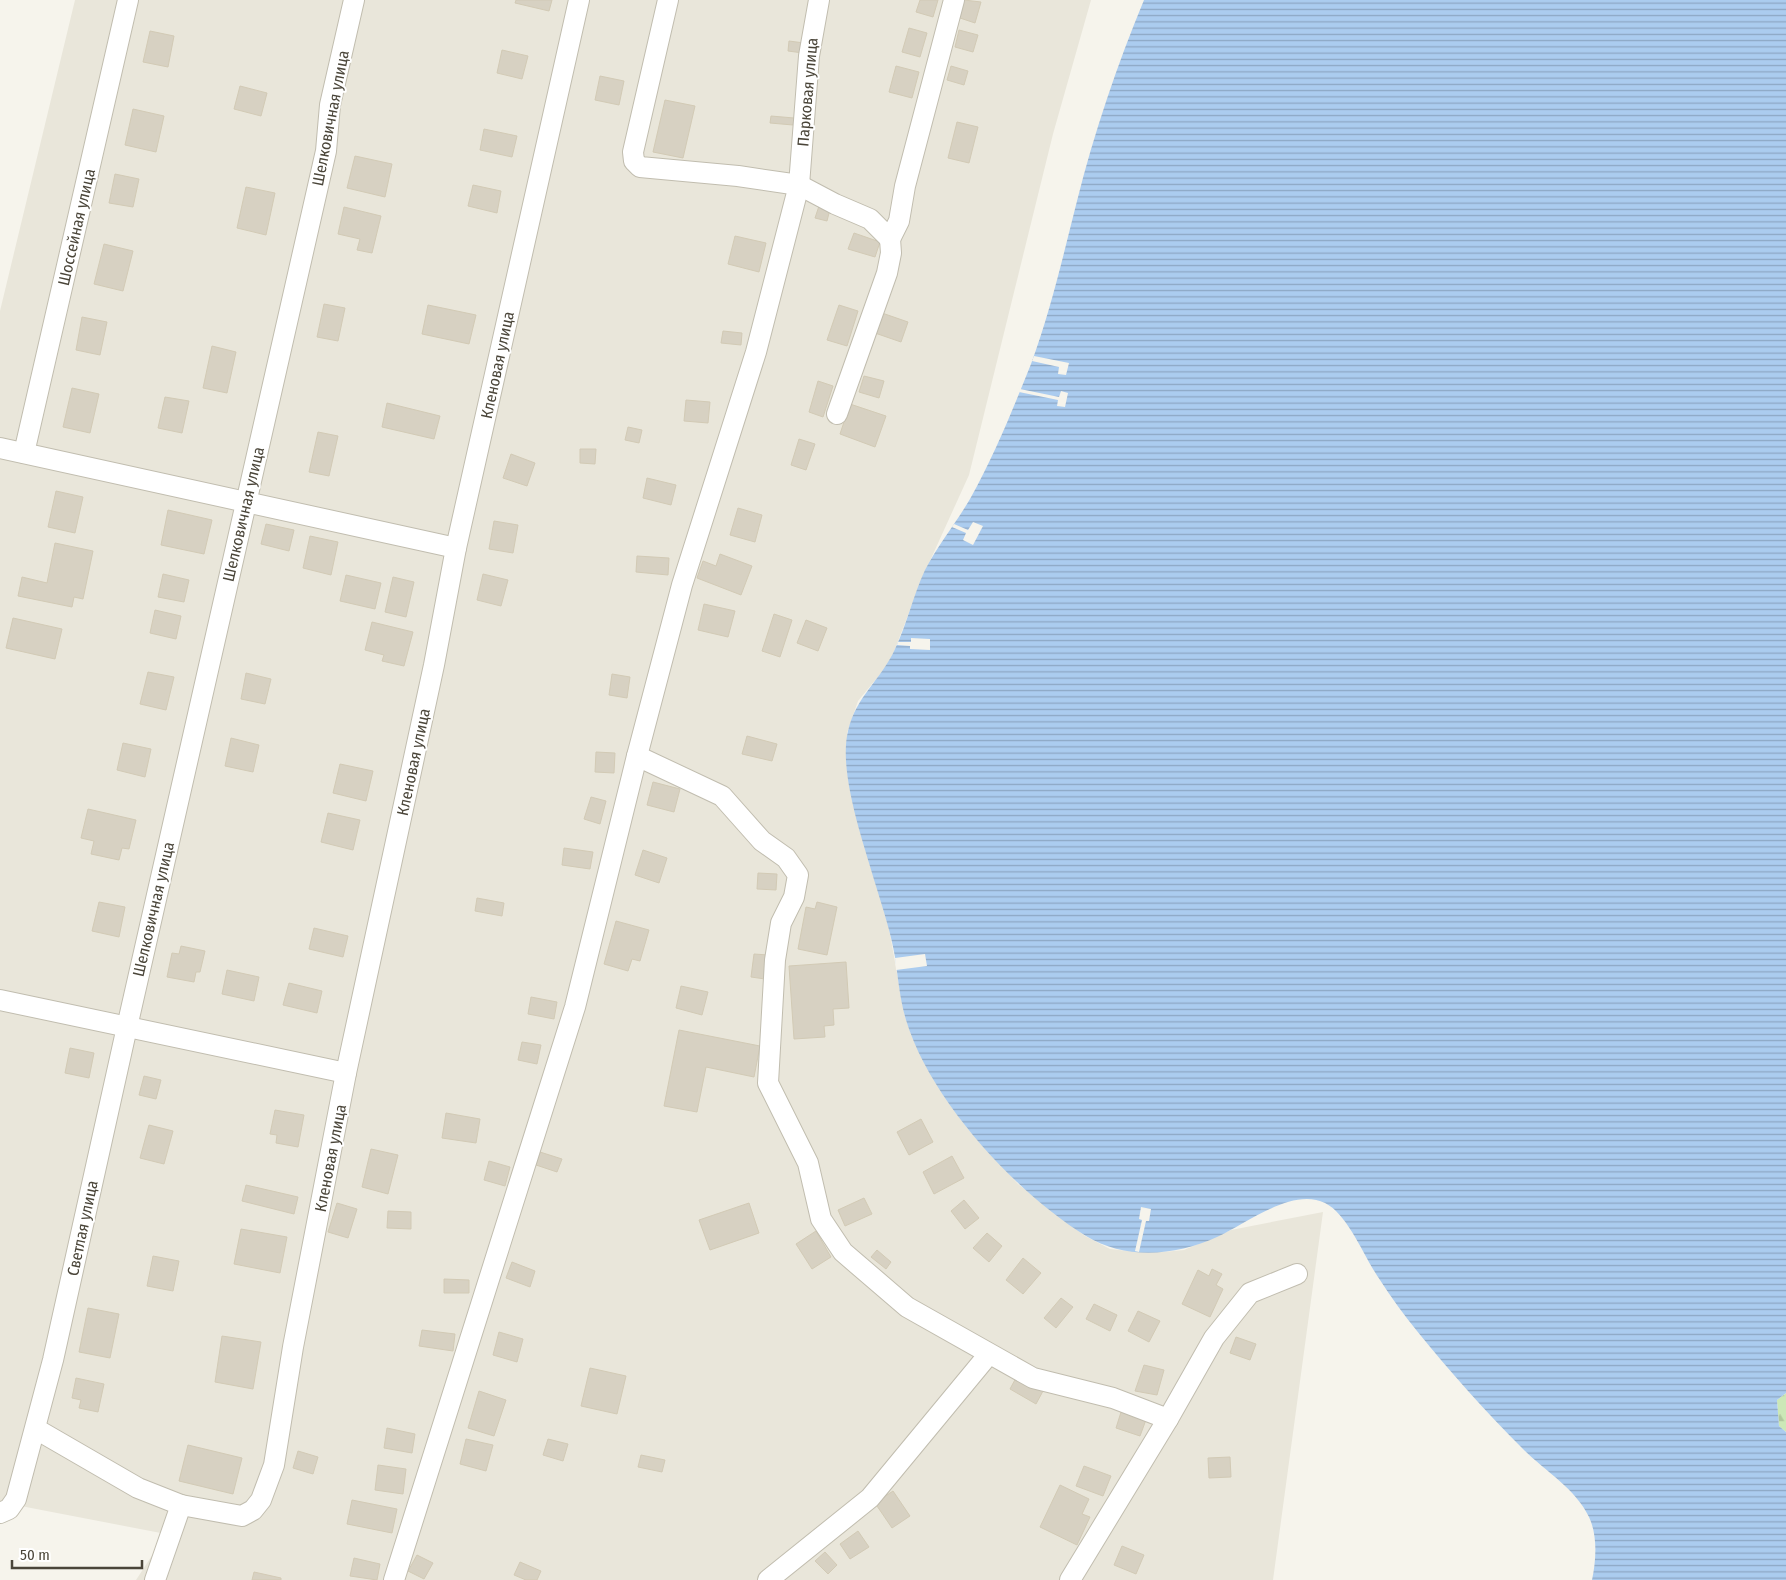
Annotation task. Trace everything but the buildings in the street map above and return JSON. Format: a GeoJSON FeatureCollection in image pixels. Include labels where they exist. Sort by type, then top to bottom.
{"type":"FeatureCollection","features":[{"type":"Feature","properties":{"kind":"street","name":"Шоссейная улица"},"geometry":{"type":"LineString","coordinates":[[24,453],[128,0]]}},
{"type":"Feature","properties":{"kind":"street","name":"Шелковичная улица"},"geometry":{"type":"LineString","coordinates":[[126,1026],[326,151],[330,105],[354,0]]}},
{"type":"Feature","properties":{"kind":"street","name":"Кленовая улица"},"geometry":{"type":"LineString","coordinates":[[182,1505],[242,1516],[253,1510],[261,1500],[274,1465],[293,1347],[346,1073],[434,665],[456,548],[579,0]]}},
{"type":"Feature","properties":{"kind":"street"},"geometry":{"type":"LineString","coordinates":[[668,0],[633,152],[634,161],[640,167],[738,176],[799,185],[870,220],[890,239]]}},
{"type":"Feature","properties":{"kind":"street","name":"Парковая улица"},"geometry":{"type":"LineString","coordinates":[[394,1580],[575,1007],[637,756],[682,585],[756,352],[799,185],[809,56],[819,0]]}},
{"type":"Feature","properties":{"kind":"street"},"geometry":{"type":"LineString","coordinates":[[837,414],[887,273],[892,253],[890,239],[899,221],[905,186],[954,0]]}},
{"type":"Feature","properties":{"kind":"street"},"geometry":{"type":"LineString","coordinates":[[0,448],[456,548]]}},
{"type":"Feature","properties":{"kind":"street"},"geometry":{"type":"LineString","coordinates":[[637,756],[722,796],[762,841],[786,858],[798,875],[794,897],[781,923],[775,960],[768,1082],[808,1163],[822,1219],[843,1252],[907,1307],[1033,1378],[1113,1398],[1168,1419]]}},
{"type":"Feature","properties":{"kind":"street"},"geometry":{"type":"LineString","coordinates":[[0,1000],[346,1073]]}},
{"type":"Feature","properties":{"kind":"street","name":"Светлая улица"},"geometry":{"type":"LineString","coordinates":[[0,1513],[9,1509],[16,1499],[54,1360],[126,1026]]}},
{"type":"Feature","properties":{"kind":"street"},"geometry":{"type":"LineString","coordinates":[[1070,1580],[1168,1419],[1214,1338],[1250,1293],[1297,1274]]}},
{"type":"Feature","properties":{"kind":"street"},"geometry":{"type":"LineString","coordinates":[[768,1580],[870,1498],[989,1354]]}},
{"type":"Feature","properties":{"kind":"street"},"geometry":{"type":"LineString","coordinates":[[36,1429],[138,1488],[182,1505],[155,1580]]}},
{"type":"Feature","properties":{"kind":"shaded area"},"geometry":{"type":"Polygon","coordinates":[[[75,0],[1091,0],[1053,134],[969,475],[924,574],[893,654],[886,667],[858,701],[847,733],[847,771],[889,929],[905,1017],[913,1039],[944,1096],[967,1128],[1018,1184],[1085,1236],[1110,1249],[1128,1251],[1163,1252],[1184,1250],[1231,1230],[1323,1212],[1273,1580],[136,1580],[166,1534],[0,1502],[0,311],[75,0]]]}},
{"type":"Feature","properties":{"kind":"green space"},"geometry":{"type":"Polygon","coordinates":[[[1786,1393],[1786,1432],[1779,1426],[1777,1400],[1786,1393]]]}},
{"type":"Feature","properties":{"kind":"water"},"geometry":{"type":"Polygon","coordinates":[[[1144,0],[1786,0],[1786,1393],[1777,1400],[1779,1426],[1786,1432],[1786,1580],[1592,1580],[1595,1540],[1592,1524],[1583,1507],[1568,1489],[1495,1421],[1455,1377],[1407,1319],[1374,1271],[1349,1227],[1333,1209],[1325,1203],[1312,1199],[1284,1203],[1255,1216],[1217,1237],[1185,1248],[1168,1251],[1134,1252],[1101,1244],[1059,1218],[1005,1170],[955,1112],[934,1081],[918,1050],[906,1020],[891,939],[859,830],[849,787],[846,767],[848,731],[857,708],[895,649],[925,570],[979,483],[1003,432],[1031,364],[1051,303],[1099,125],[1115,74],[1144,0]]]}},
{"type":"Feature","properties":{"kind":"pier"},"geometry":{"type":"Polygon","coordinates":[[[1034,356],[1069,363],[1066,375],[1058,374],[1059,367],[1032,361],[1034,356]]]}},
{"type":"Feature","properties":{"kind":"pier"},"geometry":{"type":"Polygon","coordinates":[[[1020,389],[1059,397],[1061,391],[1068,393],[1065,407],[1057,406],[1058,400],[1019,392],[1020,389]]]}},
{"type":"Feature","properties":{"kind":"pier"},"geometry":{"type":"Polygon","coordinates":[[[973,522],[983,526],[973,545],[963,540],[966,533],[952,527],[954,524],[968,530],[973,522]]]}},
{"type":"Feature","properties":{"kind":"pier"},"geometry":{"type":"Polygon","coordinates":[[[911,638],[930,639],[930,650],[910,649],[910,646],[897,645],[898,642],[911,642],[911,638]]]}},
{"type":"Feature","properties":{"kind":"pier"},"geometry":{"type":"Polygon","coordinates":[[[925,954],[927,966],[896,970],[895,958],[925,954]]]}},
{"type":"Feature","properties":{"kind":"pier"},"geometry":{"type":"Polygon","coordinates":[[[1141,1207],[1151,1209],[1149,1221],[1146,1221],[1139,1252],[1135,1251],[1142,1220],[1139,1219],[1141,1207]]]}}]}
